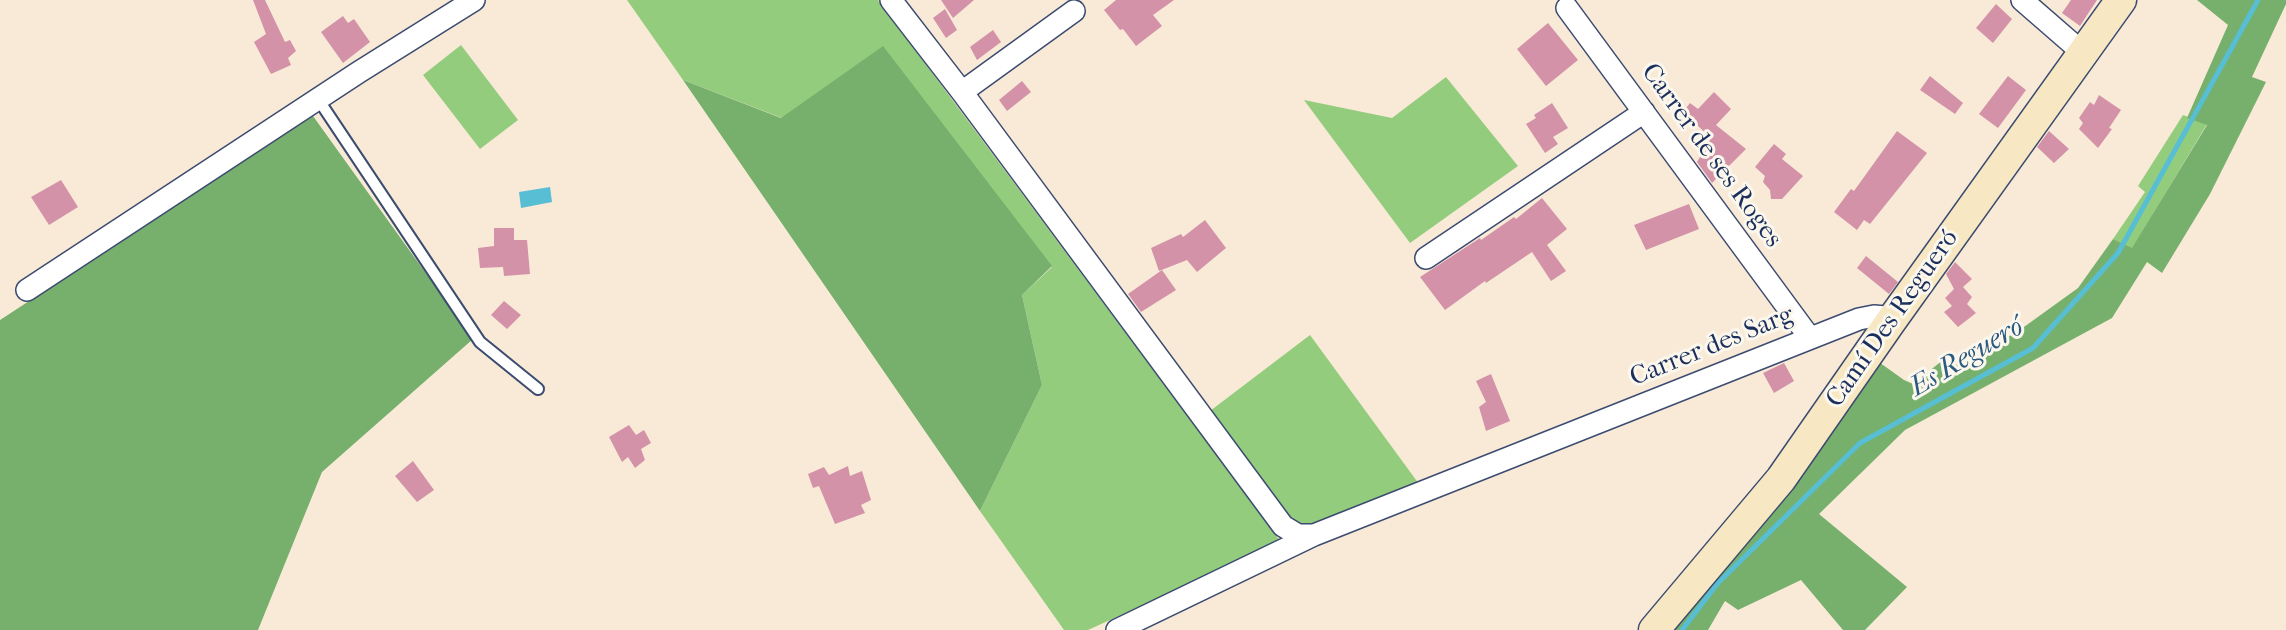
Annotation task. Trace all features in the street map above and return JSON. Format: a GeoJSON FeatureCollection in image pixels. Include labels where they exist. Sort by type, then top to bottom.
{"type":"FeatureCollection","features":[{"type":"Feature","properties":{"kind":"street"},"geometry":{"type":"LineString","coordinates":[[27,290],[474,0]]}},
{"type":"Feature","properties":{"kind":"street"},"geometry":{"type":"LineString","coordinates":[[891,0],[1283,526],[1298,535],[1314,536]]}},
{"type":"Feature","properties":{"kind":"street"},"geometry":{"type":"LineString","coordinates":[[2022,0],[2083,53]]}},
{"type":"Feature","properties":{"kind":"street","name":"Camí Des Regueró"},"geometry":{"type":"LineString","coordinates":[[1654,630],[1781,479],[2121,0]]}},
{"type":"Feature","properties":{"kind":"street","name":"Carrer de ses Roges"},"geometry":{"type":"LineString","coordinates":[[1567,8],[1810,338]]}},
{"type":"Feature","properties":{"kind":"street"},"geometry":{"type":"LineString","coordinates":[[962,92],[1074,11]]}},
{"type":"Feature","properties":{"kind":"street"},"geometry":{"type":"LineString","coordinates":[[1426,258],[1644,112]]}},
{"type":"Feature","properties":{"kind":"street","name":"Carrer des Sarg"},"geometry":{"type":"LineString","coordinates":[[1117,630],[1314,536],[1810,338],[1874,316],[1885,317],[1891,321]]}},
{"type":"Feature","properties":{"kind":"lane"},"geometry":{"type":"LineString","coordinates":[[318,99],[480,342],[538,389]]}},
{"type":"Feature","properties":{"kind":"green space"},"geometry":{"type":"Polygon","coordinates":[[[627,0],[878,0],[1281,542],[1088,630],[1064,630],[980,511],[1042,385],[1022,295],[1052,267],[782,118],[683,80],[627,0]]]}},
{"type":"Feature","properties":{"kind":"green space"},"geometry":{"type":"Polygon","coordinates":[[[2197,0],[2286,0],[2286,4],[2252,77],[2266,82],[2210,194],[2162,273],[2147,262],[2112,318],[1905,430],[1819,514],[1907,587],[1865,630],[1843,630],[1801,580],[1738,610],[1725,601],[1708,630],[1664,630],[1876,360],[1913,384],[1943,360],[1954,366],[2017,332],[2078,288],[2113,239],[2132,248],[2207,125],[2187,118],[2228,25],[2197,0]]]}},
{"type":"Feature","properties":{"kind":"green space"},"geometry":{"type":"Polygon","coordinates":[[[461,45],[518,120],[480,149],[423,75],[461,45]]]}},
{"type":"Feature","properties":{"kind":"green space"},"geometry":{"type":"Polygon","coordinates":[[[883,46],[1052,266],[1022,295],[1042,385],[980,511],[683,80],[781,118],[883,46]]]}},
{"type":"Feature","properties":{"kind":"green space"},"geometry":{"type":"Polygon","coordinates":[[[1446,77],[1518,166],[1410,243],[1304,100],[1392,118],[1446,77]]]}},
{"type":"Feature","properties":{"kind":"green space"},"geometry":{"type":"Polygon","coordinates":[[[2183,115],[2207,124],[2132,249],[2113,239],[2145,192],[2138,186],[2183,115]]]}},
{"type":"Feature","properties":{"kind":"green space"},"geometry":{"type":"Polygon","coordinates":[[[313,116],[473,339],[322,472],[258,630],[0,630],[0,320],[313,116]]]}},
{"type":"Feature","properties":{"kind":"green space"},"geometry":{"type":"Polygon","coordinates":[[[1310,335],[1419,484],[1301,531],[1210,411],[1310,335]]]}},
{"type":"Feature","properties":{"kind":"water"},"geometry":{"type":"Polygon","coordinates":[[[550,187],[552,202],[521,208],[519,192],[550,187]]]}},
{"type":"Feature","properties":{"kind":"building"},"geometry":{"type":"Polygon","coordinates":[[[253,0],[265,0],[285,42],[290,40],[296,51],[288,58],[291,65],[271,74],[254,42],[266,34],[253,0]]]}},
{"type":"Feature","properties":{"kind":"building"},"geometry":{"type":"Polygon","coordinates":[[[941,0],[974,0],[953,18],[941,0]]]}},
{"type":"Feature","properties":{"kind":"building"},"geometry":{"type":"Polygon","coordinates":[[[1116,0],[1174,0],[1153,15],[1162,26],[1136,46],[1104,10],[1116,0]]]}},
{"type":"Feature","properties":{"kind":"building"},"geometry":{"type":"Polygon","coordinates":[[[2071,0],[2097,0],[2080,26],[2062,13],[2071,0]]]}},
{"type":"Feature","properties":{"kind":"building"},"geometry":{"type":"Polygon","coordinates":[[[1996,4],[2012,19],[1993,43],[1976,28],[1996,4]]]}},
{"type":"Feature","properties":{"kind":"building"},"geometry":{"type":"Polygon","coordinates":[[[945,9],[957,30],[946,38],[933,18],[945,9]]]}},
{"type":"Feature","properties":{"kind":"building"},"geometry":{"type":"Polygon","coordinates":[[[343,16],[348,23],[354,19],[370,42],[343,63],[321,32],[343,16]]]}},
{"type":"Feature","properties":{"kind":"building"},"geometry":{"type":"Polygon","coordinates":[[[1548,23],[1578,60],[1546,86],[1517,49],[1548,23]]]}},
{"type":"Feature","properties":{"kind":"building"},"geometry":{"type":"Polygon","coordinates":[[[993,30],[1001,42],[977,60],[970,47],[993,30]]]}},
{"type":"Feature","properties":{"kind":"building"},"geometry":{"type":"Polygon","coordinates":[[[1930,76],[1963,103],[1955,114],[1920,90],[1930,76]]]}},
{"type":"Feature","properties":{"kind":"building"},"geometry":{"type":"Polygon","coordinates":[[[2008,76],[2026,90],[1998,128],[1979,114],[2008,76]]]}},
{"type":"Feature","properties":{"kind":"building"},"geometry":{"type":"Polygon","coordinates":[[[1022,81],[1031,92],[1007,111],[999,100],[1022,81]]]}},
{"type":"Feature","properties":{"kind":"building"},"geometry":{"type":"Polygon","coordinates":[[[1714,92],[1731,109],[1716,125],[1746,149],[1712,183],[1697,162],[1711,138],[1683,112],[1690,103],[1698,109],[1714,92]]]}},
{"type":"Feature","properties":{"kind":"building"},"geometry":{"type":"Polygon","coordinates":[[[2099,95],[2121,110],[2109,128],[2112,129],[2098,148],[2079,129],[2083,123],[2079,118],[2090,102],[2094,105],[2099,95]]]}},
{"type":"Feature","properties":{"kind":"building"},"geometry":{"type":"Polygon","coordinates":[[[1552,103],[1568,128],[1553,137],[1558,144],[1545,153],[1526,124],[1552,103]]]}},
{"type":"Feature","properties":{"kind":"building"},"geometry":{"type":"Polygon","coordinates":[[[1897,131],[1927,153],[1870,224],[1864,220],[1857,230],[1834,212],[1851,189],[1854,191],[1897,131]]]}},
{"type":"Feature","properties":{"kind":"building"},"geometry":{"type":"Polygon","coordinates":[[[2049,131],[2069,149],[2054,163],[2037,147],[2049,131]]]}},
{"type":"Feature","properties":{"kind":"building"},"geometry":{"type":"Polygon","coordinates":[[[1774,144],[1786,154],[1782,159],[1803,176],[1782,199],[1771,199],[1770,190],[1763,182],[1765,176],[1755,167],[1774,144]]]}},
{"type":"Feature","properties":{"kind":"building"},"geometry":{"type":"Polygon","coordinates":[[[61,180],[78,207],[49,225],[31,197],[61,180]]]}},
{"type":"Feature","properties":{"kind":"building"},"geometry":{"type":"Polygon","coordinates":[[[1542,198],[1567,229],[1547,245],[1566,271],[1551,281],[1532,252],[1445,310],[1420,277],[1514,217],[1516,219],[1542,198]]]}},
{"type":"Feature","properties":{"kind":"building"},"geometry":{"type":"Polygon","coordinates":[[[1689,204],[1699,229],[1646,250],[1634,225],[1689,204]]]}},
{"type":"Feature","properties":{"kind":"building"},"geometry":{"type":"Polygon","coordinates":[[[1205,220],[1226,248],[1197,272],[1187,260],[1159,271],[1151,248],[1181,234],[1183,237],[1205,220]]]}},
{"type":"Feature","properties":{"kind":"building"},"geometry":{"type":"Polygon","coordinates":[[[494,228],[514,228],[514,240],[527,240],[530,274],[504,276],[503,267],[480,268],[478,248],[494,246],[494,228]]]}},
{"type":"Feature","properties":{"kind":"building"},"geometry":{"type":"Polygon","coordinates":[[[1866,256],[1898,282],[1889,294],[1857,268],[1866,256]]]}},
{"type":"Feature","properties":{"kind":"building"},"geometry":{"type":"Polygon","coordinates":[[[1955,262],[1972,279],[1963,287],[1972,297],[1967,304],[1976,313],[1958,327],[1944,312],[1952,306],[1945,298],[1954,289],[1946,274],[1955,262]]]}},
{"type":"Feature","properties":{"kind":"building"},"geometry":{"type":"Polygon","coordinates":[[[1162,270],[1176,290],[1141,312],[1128,294],[1162,270]]]}},
{"type":"Feature","properties":{"kind":"building"},"geometry":{"type":"Polygon","coordinates":[[[504,301],[521,315],[507,329],[491,315],[504,301]]]}},
{"type":"Feature","properties":{"kind":"building"},"geometry":{"type":"Polygon","coordinates":[[[1784,363],[1794,381],[1774,393],[1763,373],[1784,363]]]}},
{"type":"Feature","properties":{"kind":"building"},"geometry":{"type":"Polygon","coordinates":[[[1491,374],[1510,421],[1486,431],[1479,407],[1486,402],[1476,381],[1491,374]]]}},
{"type":"Feature","properties":{"kind":"building"},"geometry":{"type":"Polygon","coordinates":[[[629,425],[636,435],[644,430],[651,443],[641,449],[645,460],[635,468],[628,457],[622,462],[609,437],[629,425]]]}},
{"type":"Feature","properties":{"kind":"building"},"geometry":{"type":"Polygon","coordinates":[[[413,461],[434,490],[417,502],[395,476],[413,461]]]}},
{"type":"Feature","properties":{"kind":"building"},"geometry":{"type":"Polygon","coordinates":[[[848,466],[850,476],[862,471],[871,500],[861,505],[865,513],[835,524],[819,486],[813,488],[808,474],[824,467],[829,475],[848,466]]]}},
{"type":"Feature","properties":{"kind":"waterway","name":"Es Regueró"},"geometry":{"type":"LineString","coordinates":[[1682,630],[1718,583],[1860,443],[2033,348],[2118,253],[2258,0]]}}]}
